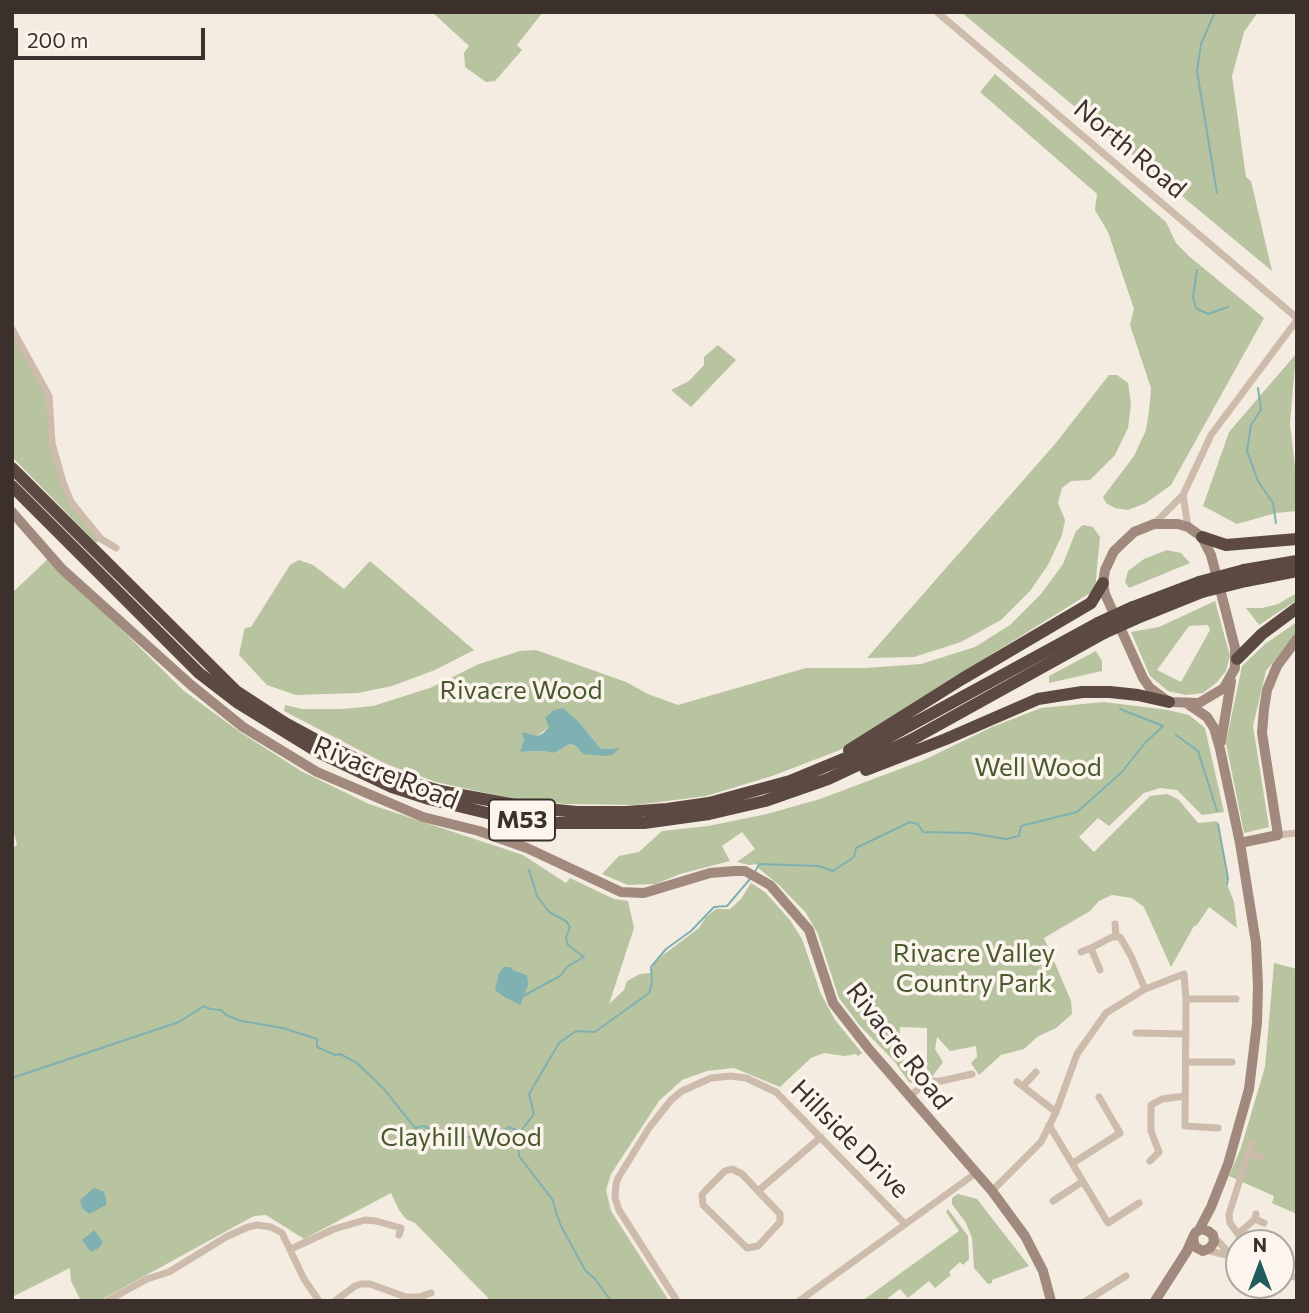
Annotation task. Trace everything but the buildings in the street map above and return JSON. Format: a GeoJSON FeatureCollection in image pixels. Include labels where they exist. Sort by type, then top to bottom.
{"type":"FeatureCollection","features":[{"type":"Feature","properties":{"kind":"highway","name":"M53"},"geometry":{"type":"LineString","coordinates":[[12,468],[236,691],[304,734],[397,778],[440,791],[526,807],[577,812],[626,812],[709,803],[828,779],[911,740],[1101,628],[1201,587],[1297,561]]}},
{"type":"Feature","properties":{"kind":"highway","name":"M53"},"geometry":{"type":"LineString","coordinates":[[12,486],[199,673],[238,704],[316,751],[392,787],[508,818],[581,824],[644,823],[741,808],[791,787]]}},
{"type":"Feature","properties":{"kind":"highway"},"geometry":{"type":"LineString","coordinates":[[1202,537],[1226,545],[1297,539]]}},
{"type":"Feature","properties":{"kind":"highway","name":"M53"},"geometry":{"type":"LineString","coordinates":[[1245,576],[1297,571]]}},
{"type":"Feature","properties":{"kind":"highway"},"geometry":{"type":"LineString","coordinates":[[791,787],[962,678],[1091,603],[1103,583]]}},
{"type":"Feature","properties":{"kind":"highway"},"geometry":{"type":"LineString","coordinates":[[1237,659],[1250,645],[1297,608]]}},
{"type":"Feature","properties":{"kind":"highway"},"geometry":{"type":"LineString","coordinates":[[791,787],[833,783],[946,739],[1038,699],[1082,692],[1110,692],[1169,702]]}},
{"type":"Feature","properties":{"kind":"main road","name":"Rivacre Road"},"geometry":{"type":"LineString","coordinates":[[12,512],[62,569],[191,685],[243,727],[317,772],[423,817],[479,831],[527,848],[621,892],[644,893],[710,873],[745,872],[770,885],[808,930],[833,1003],[868,1048],[992,1191],[1026,1236],[1043,1271],[1051,1301]]}},
{"type":"Feature","properties":{"kind":"main road"},"geometry":{"type":"LineString","coordinates":[[1220,749],[1237,659],[1211,555],[1202,537],[1188,527],[1178,524],[1154,524],[1140,528],[1122,541],[1107,562],[1103,583],[1110,607],[1143,678],[1150,688],[1169,702],[1188,704],[1199,703],[1213,696],[1224,688],[1232,676]]}},
{"type":"Feature","properties":{"kind":"main road"},"geometry":{"type":"LineString","coordinates":[[1240,843],[1278,835],[1262,733],[1264,709],[1267,690],[1277,666],[1297,639]]}},
{"type":"Feature","properties":{"kind":"main road"},"geometry":{"type":"LineString","coordinates":[[1154,1301],[1211,1207],[1235,1143],[1249,1089],[1257,1023],[1256,943],[1240,843],[1220,749],[1214,728],[1207,717],[1188,704]]}},
{"type":"Feature","properties":{"kind":"main road"},"geometry":{"type":"LineString","coordinates":[[1179,1263],[1213,1245],[1211,1207]]}},
{"type":"Feature","properties":{"kind":"main road"},"geometry":{"type":"LineString","coordinates":[[1196,1234],[1207,1230],[1213,1235]]}},
{"type":"Feature","properties":{"kind":"main road"},"geometry":{"type":"LineString","coordinates":[[1196,1234],[1195,1247],[1205,1250]]}},
{"type":"Feature","properties":{"kind":"street","name":"North Road"},"geometry":{"type":"LineString","coordinates":[[937,12],[1297,319]]}},
{"type":"Feature","properties":{"kind":"street"},"geometry":{"type":"LineString","coordinates":[[1154,524],[1183,495],[1212,435],[1297,319]]}},
{"type":"Feature","properties":{"kind":"street"},"geometry":{"type":"LineString","coordinates":[[12,329],[49,396],[52,443],[71,502],[101,538],[116,548]]}},
{"type":"Feature","properties":{"kind":"street"},"geometry":{"type":"LineString","coordinates":[[1183,495],[1188,527]]}},
{"type":"Feature","properties":{"kind":"street"},"geometry":{"type":"LineString","coordinates":[[1278,835],[1297,833]]}},
{"type":"Feature","properties":{"kind":"street"},"geometry":{"type":"LineString","coordinates":[[1115,924],[1116,936]]}},
{"type":"Feature","properties":{"kind":"street"},"geometry":{"type":"LineString","coordinates":[[1081,952],[1116,936],[1123,939],[1145,989]]}},
{"type":"Feature","properties":{"kind":"street"},"geometry":{"type":"LineString","coordinates":[[1091,948],[1100,970]]}},
{"type":"Feature","properties":{"kind":"street"},"geometry":{"type":"LineString","coordinates":[[992,1191],[1041,1142],[1084,1042],[1107,1013],[1127,998],[1184,974],[1185,1126],[1218,1128]]}},
{"type":"Feature","properties":{"kind":"street"},"geometry":{"type":"LineString","coordinates":[[1186,999],[1236,999]]}},
{"type":"Feature","properties":{"kind":"street"},"geometry":{"type":"LineString","coordinates":[[1136,1032],[1185,1034]]}},
{"type":"Feature","properties":{"kind":"street"},"geometry":{"type":"LineString","coordinates":[[1186,1062],[1232,1062]]}},
{"type":"Feature","properties":{"kind":"street"},"geometry":{"type":"LineString","coordinates":[[1037,1072],[1020,1084],[1056,1112]]}},
{"type":"Feature","properties":{"kind":"street"},"geometry":{"type":"LineString","coordinates":[[910,1096],[928,1081],[972,1074]]}},
{"type":"Feature","properties":{"kind":"street","name":"Hillside Drive"},"geometry":{"type":"LineString","coordinates":[[677,1301],[618,1210],[615,1198],[618,1178],[671,1100],[682,1091],[711,1078],[746,1078],[776,1092],[905,1224]]}},
{"type":"Feature","properties":{"kind":"street"},"geometry":{"type":"LineString","coordinates":[[1150,1161],[1159,1152],[1151,1131],[1151,1104],[1162,1099],[1185,1096]]}},
{"type":"Feature","properties":{"kind":"street"},"geometry":{"type":"LineString","coordinates":[[1073,1163],[1120,1133],[1099,1097]]}},
{"type":"Feature","properties":{"kind":"street"},"geometry":{"type":"LineString","coordinates":[[1049,1125],[1108,1223],[1139,1203]]}},
{"type":"Feature","properties":{"kind":"street"},"geometry":{"type":"LineString","coordinates":[[758,1191],[821,1137]]}},
{"type":"Feature","properties":{"kind":"street"},"geometry":{"type":"LineString","coordinates":[[1234,1229],[1229,1214],[1252,1142]]}},
{"type":"Feature","properties":{"kind":"street"},"geometry":{"type":"LineString","coordinates":[[1248,1152],[1261,1157]]}},
{"type":"Feature","properties":{"kind":"street"},"geometry":{"type":"LineString","coordinates":[[732,1169],[742,1174],[758,1191],[780,1214],[780,1222],[758,1246],[751,1249],[742,1245],[703,1205],[702,1195],[725,1171],[732,1169]]}},
{"type":"Feature","properties":{"kind":"street"},"geometry":{"type":"LineString","coordinates":[[803,1300],[976,1174]]}},
{"type":"Feature","properties":{"kind":"street"},"geometry":{"type":"LineString","coordinates":[[1053,1201],[1083,1182]]}},
{"type":"Feature","properties":{"kind":"street"},"geometry":{"type":"LineString","coordinates":[[1243,1229],[1256,1216],[1264,1223]]}},
{"type":"Feature","properties":{"kind":"street"},"geometry":{"type":"LineString","coordinates":[[291,1249],[334,1229],[358,1222],[376,1221],[402,1229]]}},
{"type":"Feature","properties":{"kind":"street"},"geometry":{"type":"LineString","coordinates":[[107,1301],[147,1279],[169,1272],[226,1237],[248,1227],[271,1227],[282,1233],[318,1301]]}},
{"type":"Feature","properties":{"kind":"street"},"geometry":{"type":"LineString","coordinates":[[1213,1235],[1225,1246]]}},
{"type":"Feature","properties":{"kind":"street"},"geometry":{"type":"LineString","coordinates":[[1205,1250],[1225,1254]]}},
{"type":"Feature","properties":{"kind":"street"},"geometry":{"type":"LineString","coordinates":[[1086,1301],[1126,1276]]}},
{"type":"Feature","properties":{"kind":"street"},"geometry":{"type":"LineString","coordinates":[[334,1301],[362,1284],[370,1284],[406,1297],[431,1293]]}},
{"type":"Feature","properties":{"kind":"street"},"geometry":{"type":"LineString","coordinates":[[418,1287],[419,1297]]}},
{"type":"Feature","properties":{"kind":"green space"},"geometry":{"type":"Polygon","coordinates":[[[432,12],[543,12],[517,45],[522,50],[495,81],[486,82],[465,67],[464,53],[469,46],[432,12]]]}},
{"type":"Feature","properties":{"kind":"green space"},"geometry":{"type":"Polygon","coordinates":[[[961,12],[1258,12],[1244,32],[1232,76],[1246,177],[1251,181],[1272,271],[961,12]]]}},
{"type":"Feature","properties":{"kind":"green space"},"geometry":{"type":"Polygon","coordinates":[[[995,74],[1166,222],[1176,243],[1190,257],[1264,318],[1171,485],[1146,503],[1128,510],[1115,508],[1106,503],[1103,497],[1134,456],[1146,430],[1151,388],[1130,325],[1134,309],[1108,232],[1095,210],[1097,194],[980,92],[995,74]]]}},
{"type":"Feature","properties":{"kind":"green space"},"geometry":{"type":"Polygon","coordinates":[[[12,334],[49,396],[52,443],[71,502],[101,539],[96,543],[12,457],[12,334]]]}},
{"type":"Feature","properties":{"kind":"green space"},"geometry":{"type":"Polygon","coordinates":[[[718,345],[736,360],[691,407],[671,390],[689,381],[704,365],[704,357],[718,345]]]}},
{"type":"Feature","properties":{"kind":"green space"},"geometry":{"type":"Polygon","coordinates":[[[1296,354],[1290,423],[1297,511],[1276,513],[1237,524],[1203,506],[1229,432],[1296,354]]]}},
{"type":"Feature","properties":{"kind":"green space"},"geometry":{"type":"Polygon","coordinates":[[[1109,375],[1117,375],[1128,383],[1131,405],[1128,428],[1115,455],[1090,480],[1071,481],[1062,488],[1058,503],[1065,520],[1062,535],[1048,565],[1030,591],[1001,620],[961,642],[914,657],[867,658],[1055,444],[1109,375]]]}},
{"type":"Feature","properties":{"kind":"green space","name":"Rivacre Wood"},"geometry":{"type":"Polygon","coordinates":[[[1083,525],[1093,527],[1100,537],[1095,590],[908,710],[840,750],[772,776],[706,796],[636,805],[565,804],[513,799],[436,782],[386,764],[284,711],[285,705],[302,709],[373,706],[430,688],[479,664],[520,651],[536,650],[626,682],[678,705],[806,668],[921,664],[975,647],[1010,625],[1041,594],[1063,564],[1076,531],[1083,525]],[[574,719],[524,739],[520,752],[554,753],[570,744],[584,754],[618,748],[601,749],[574,719]]]}},
{"type":"Feature","properties":{"kind":"green space"},"geometry":{"type":"Polygon","coordinates":[[[1167,550],[1181,553],[1190,563],[1129,588],[1125,582],[1128,571],[1144,559],[1167,550]]]}},
{"type":"Feature","properties":{"kind":"green space","name":"Clayhill Wood"},"geometry":{"type":"Polygon","coordinates":[[[49,558],[184,691],[240,732],[301,771],[369,804],[523,855],[566,883],[570,878],[614,899],[628,901],[634,928],[609,1004],[624,990],[627,981],[640,974],[651,973],[654,964],[663,955],[699,928],[706,917],[716,909],[730,909],[741,899],[751,883],[765,892],[790,920],[802,939],[821,994],[835,1020],[862,1053],[858,1056],[845,1056],[824,1053],[811,1058],[780,1087],[734,1068],[707,1071],[682,1080],[659,1101],[611,1174],[606,1190],[611,1211],[669,1301],[491,1301],[415,1223],[406,1219],[391,1193],[304,1239],[266,1215],[254,1216],[99,1301],[81,1301],[71,1281],[70,1268],[12,1297],[12,850],[17,844],[12,827],[12,593],[49,558]]]}},
{"type":"Feature","properties":{"kind":"green space"},"geometry":{"type":"Polygon","coordinates":[[[299,560],[313,565],[344,589],[370,561],[474,650],[435,670],[392,686],[358,693],[296,695],[267,685],[239,655],[244,631],[245,628],[251,627],[290,565],[299,560]]]}},
{"type":"Feature","properties":{"kind":"green space"},"geometry":{"type":"Polygon","coordinates":[[[1297,593],[1297,600],[1259,625],[1246,608],[1278,604],[1297,593]]]}},
{"type":"Feature","properties":{"kind":"green space"},"geometry":{"type":"Polygon","coordinates":[[[1215,601],[1230,656],[1226,671],[1203,693],[1186,695],[1168,691],[1150,676],[1131,632],[1159,627],[1215,601]],[[1208,625],[1189,626],[1157,670],[1181,682],[1210,630],[1208,625]]]}},
{"type":"Feature","properties":{"kind":"green space"},"geometry":{"type":"Polygon","coordinates":[[[1297,622],[1297,632],[1266,671],[1253,726],[1269,827],[1244,833],[1226,743],[1242,666],[1265,644],[1297,622]]]}},
{"type":"Feature","properties":{"kind":"green space"},"geometry":{"type":"Polygon","coordinates":[[[1096,651],[1102,661],[1102,671],[1049,683],[1049,676],[1096,651]]]}},
{"type":"Feature","properties":{"kind":"green space"},"geometry":{"type":"Polygon","coordinates":[[[1104,702],[1189,715],[1205,728],[1224,812],[1202,815],[1177,790],[1160,788],[1144,793],[1109,826],[1098,818],[1079,837],[1094,852],[1150,796],[1167,794],[1178,799],[1198,823],[1217,821],[1237,928],[1209,907],[1194,926],[1171,967],[1144,907],[1132,898],[1112,895],[1099,901],[1090,911],[1044,938],[1071,1001],[1072,1014],[1024,1049],[1001,1055],[979,1075],[971,1063],[977,1057],[976,1046],[950,1051],[937,1037],[935,1049],[943,1062],[932,1077],[927,1069],[927,1028],[900,1027],[898,1060],[918,1062],[923,1070],[921,1081],[916,1084],[909,1082],[839,998],[818,934],[806,913],[757,867],[758,864],[737,862],[755,849],[742,832],[722,846],[730,861],[680,874],[656,884],[628,885],[602,874],[619,856],[639,852],[662,831],[708,826],[767,814],[820,799],[924,760],[992,727],[1041,708],[1104,702]]]}},
{"type":"Feature","properties":{"kind":"green space"},"geometry":{"type":"Polygon","coordinates":[[[1274,963],[1297,969],[1297,1214],[1272,1203],[1274,1196],[1229,1176],[1241,1148],[1265,1067],[1274,963]]]}},
{"type":"Feature","properties":{"kind":"green space"},"geometry":{"type":"Polygon","coordinates":[[[958,1194],[977,1199],[1029,1266],[988,1284],[974,1268],[972,1238],[966,1223],[952,1204],[952,1198],[958,1194]]]}},
{"type":"Feature","properties":{"kind":"green space"},"geometry":{"type":"Polygon","coordinates":[[[948,1209],[968,1236],[969,1259],[963,1265],[960,1262],[949,1272],[951,1275],[935,1288],[929,1281],[908,1298],[900,1289],[884,1301],[862,1301],[959,1231],[946,1212],[948,1209]]]}},
{"type":"Feature","properties":{"kind":"water"},"geometry":{"type":"Polygon","coordinates":[[[563,708],[580,723],[601,749],[619,748],[614,754],[606,756],[583,754],[570,744],[554,753],[520,752],[524,739],[522,732],[537,736],[542,734],[549,727],[545,718],[554,710],[563,708]]]}},
{"type":"Feature","properties":{"kind":"water"},"geometry":{"type":"Polygon","coordinates":[[[504,967],[527,975],[528,985],[520,1005],[495,990],[499,973],[504,967]]]}},
{"type":"Feature","properties":{"kind":"water"},"geometry":{"type":"Polygon","coordinates":[[[94,1188],[103,1191],[106,1205],[89,1214],[82,1208],[80,1200],[94,1188]]]}},
{"type":"Feature","properties":{"kind":"water"},"geometry":{"type":"Polygon","coordinates":[[[94,1230],[103,1242],[91,1252],[82,1240],[94,1230]]]}},
{"type":"Feature","properties":{"kind":"waterway"},"geometry":{"type":"LineString","coordinates":[[1215,12],[1201,44],[1197,71],[1217,193]]}},
{"type":"Feature","properties":{"kind":"waterway"},"geometry":{"type":"LineString","coordinates":[[1197,270],[1193,297],[1196,308],[1208,314],[1228,307]]}},
{"type":"Feature","properties":{"kind":"waterway"},"geometry":{"type":"LineString","coordinates":[[1258,388],[1261,410],[1251,425],[1247,451],[1258,481],[1273,503],[1276,523]]}},
{"type":"Feature","properties":{"kind":"waterway"},"geometry":{"type":"LineString","coordinates":[[755,872],[759,864],[819,866],[833,871],[854,857],[856,848],[910,822],[918,824],[923,832],[970,833],[1006,839],[1019,836],[1021,826],[1077,812],[1121,773],[1163,726],[1120,709]]}},
{"type":"Feature","properties":{"kind":"waterway"},"geometry":{"type":"LineString","coordinates":[[1176,735],[1198,751],[1217,811]]}},
{"type":"Feature","properties":{"kind":"waterway"},"geometry":{"type":"LineString","coordinates":[[1218,824],[1227,884]]}},
{"type":"Feature","properties":{"kind":"waterway"},"geometry":{"type":"LineString","coordinates":[[523,996],[560,976],[568,966],[584,957],[568,945],[566,938],[570,927],[566,921],[549,912],[537,896],[529,870]]}},
{"type":"Feature","properties":{"kind":"waterway"},"geometry":{"type":"LineString","coordinates":[[611,1301],[585,1270],[560,1224],[552,1199],[519,1156],[517,1136],[534,1114],[529,1094],[559,1043],[576,1031],[595,1032],[649,993],[652,983],[651,967],[666,949],[691,931],[714,907],[727,906],[750,879]]}},
{"type":"Feature","properties":{"kind":"waterway"},"geometry":{"type":"LineString","coordinates":[[12,1078],[179,1022],[204,1006],[221,1010],[241,1021],[283,1028],[317,1039],[317,1047],[357,1063],[384,1089],[415,1128],[424,1126],[444,1136],[461,1135],[476,1139],[491,1139],[509,1127],[519,1131]]}},
{"type":"Feature","properties":{"kind":"park label","name":"Well Wood"},"geometry":{"type":"Point","coordinates":[1038,767]}},
{"type":"Feature","properties":{"kind":"park label","name":"Rivacre Valley Country Park"},"geometry":{"type":"Point","coordinates":[974,968]}}]}
